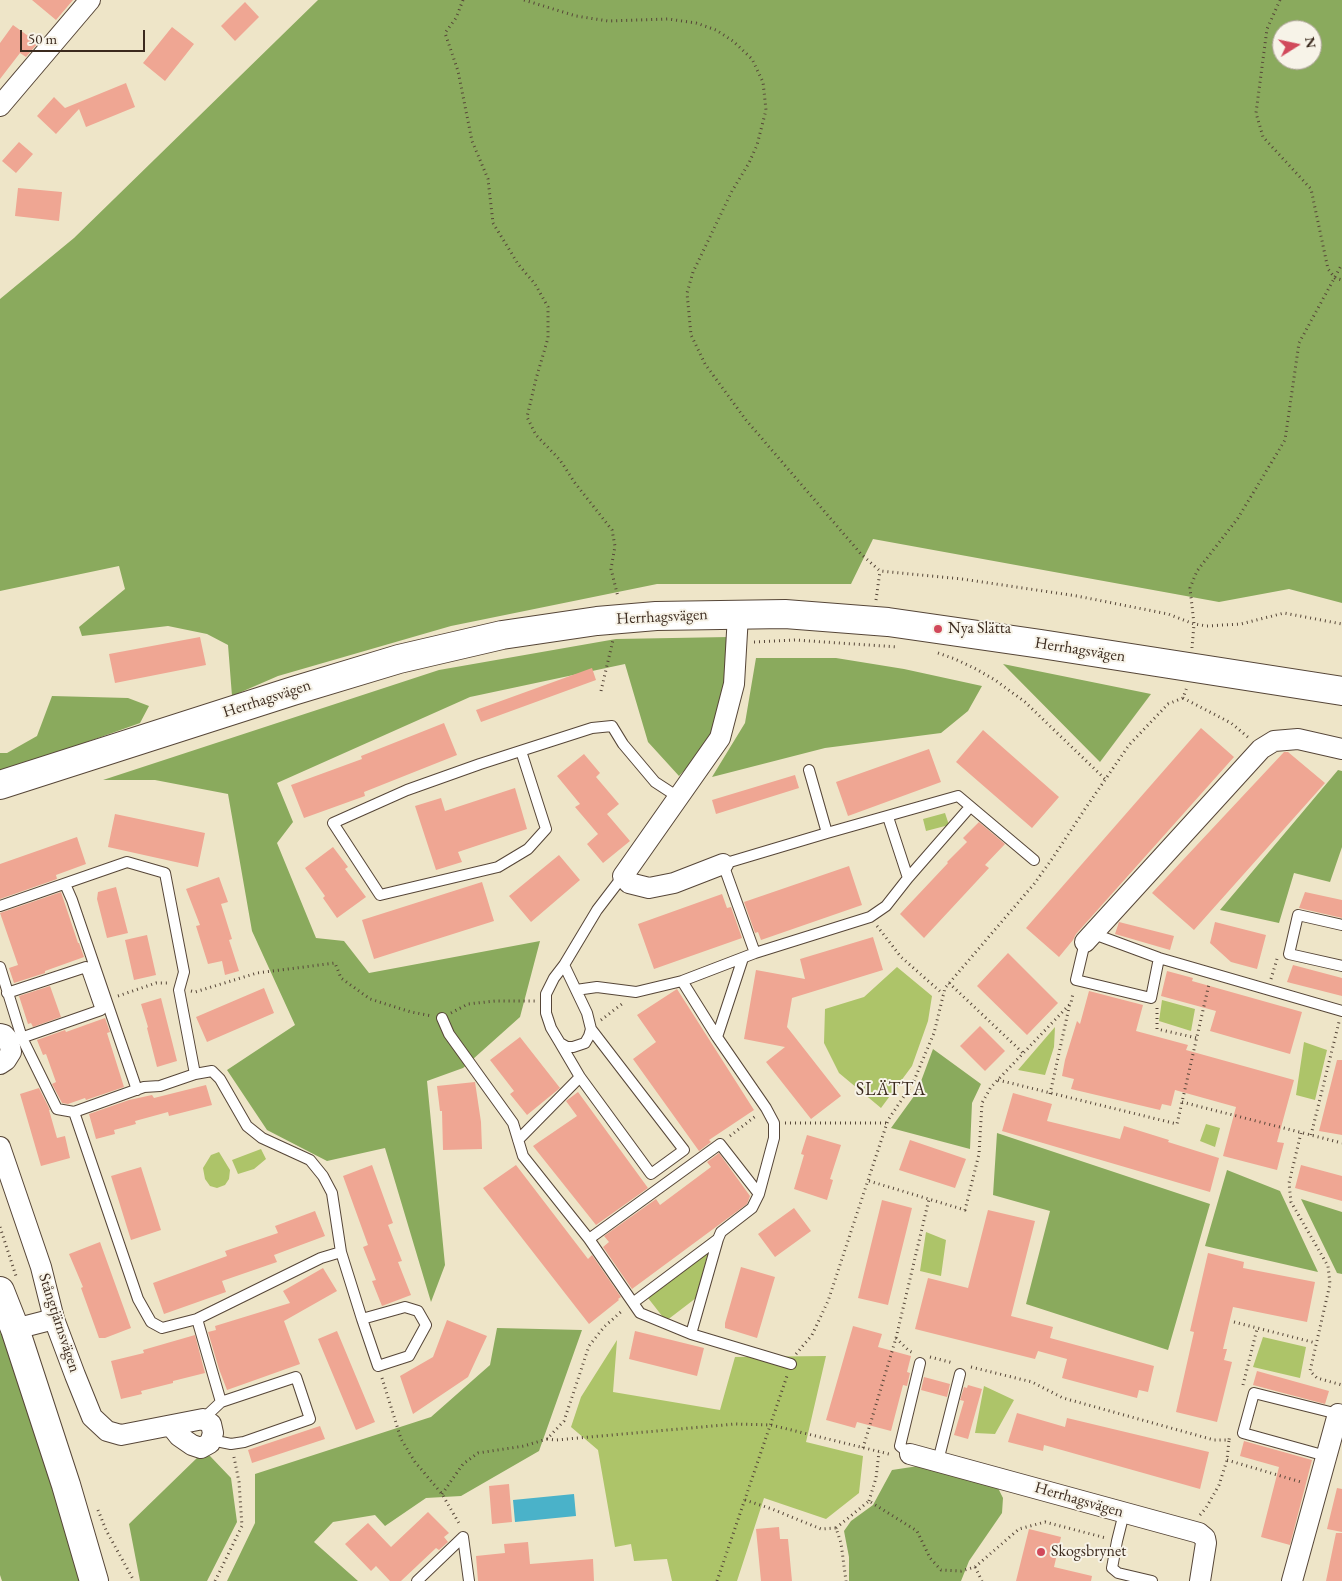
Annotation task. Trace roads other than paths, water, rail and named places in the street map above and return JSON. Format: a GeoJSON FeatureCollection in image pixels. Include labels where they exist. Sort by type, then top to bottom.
{"type":"FeatureCollection","features":[{"type":"Feature","properties":{"kind":"street"},"geometry":{"type":"LineString","coordinates":[[0,106],[90,0]]}},
{"type":"Feature","properties":{"kind":"street","name":"Herrhagsvägen"},"geometry":{"type":"LineString","coordinates":[[0,785],[399,659],[502,635],[597,621],[656,616],[785,614],[873,621],[1041,644],[1342,691]]}},
{"type":"Feature","properties":{"kind":"street"},"geometry":{"type":"LineString","coordinates":[[723,864],[674,883],[649,888],[629,883],[623,876],[720,738],[734,684],[738,615]]}},
{"type":"Feature","properties":{"kind":"street"},"geometry":{"type":"LineString","coordinates":[[1090,938],[1261,749],[1274,741],[1298,739],[1342,749]]}},
{"type":"Feature","properties":{"kind":"street"},"geometry":{"type":"LineString","coordinates":[[0,1064],[6,1060],[11,1052],[11,1038]]}},
{"type":"Feature","properties":{"kind":"street","name":"Stångtjärnsvägen"},"geometry":{"type":"LineString","coordinates":[[0,1148],[41,1267],[54,1319],[92,1417],[107,1431],[121,1435],[203,1420]]}},
{"type":"Feature","properties":{"kind":"street"},"geometry":{"type":"LineString","coordinates":[[0,1291],[15,1329],[66,1485],[94,1581]]}},
{"type":"Feature","properties":{"kind":"street"},"geometry":{"type":"LineString","coordinates":[[15,1329],[54,1319]]}},
{"type":"Feature","properties":{"kind":"street"},"geometry":{"type":"LineString","coordinates":[[1292,1581],[1338,1414]]}},
{"type":"Feature","properties":{"kind":"street"},"geometry":{"type":"LineString","coordinates":[[171,1426],[179,1436],[192,1445],[202,1448],[210,1443],[213,1433],[211,1424],[203,1420]]}},
{"type":"Feature","properties":{"kind":"street","name":"Herrhagsvägen"},"geometry":{"type":"LineString","coordinates":[[910,1454],[1199,1533],[1205,1538],[1206,1548],[1200,1581]]}},
{"type":"Feature","properties":{"kind":"lane"},"geometry":{"type":"LineString","coordinates":[[521,751],[546,829],[528,849],[498,867],[380,894],[333,823],[407,790],[521,751],[592,728],[612,726],[655,782],[678,797]]}},
{"type":"Feature","properties":{"kind":"lane"},"geometry":{"type":"LineString","coordinates":[[809,770],[827,833]]}},
{"type":"Feature","properties":{"kind":"lane"},"geometry":{"type":"LineString","coordinates":[[755,953],[723,864],[958,796],[1034,860]]}},
{"type":"Feature","properties":{"kind":"lane"},"geometry":{"type":"LineString","coordinates":[[576,990],[596,988],[636,992],[682,981],[755,953],[870,917],[886,906],[970,807]]}},
{"type":"Feature","properties":{"kind":"lane"},"geometry":{"type":"LineString","coordinates":[[888,817],[908,878]]}},
{"type":"Feature","properties":{"kind":"lane"},"geometry":{"type":"LineString","coordinates":[[0,906],[127,862],[165,872],[184,972],[179,990],[195,1074]]}},
{"type":"Feature","properties":{"kind":"lane"},"geometry":{"type":"LineString","coordinates":[[564,965],[587,1013],[591,1028],[684,1150],[651,1174],[580,1077],[551,1028],[546,1013],[546,994],[554,978],[564,965],[597,910],[623,876]]}},
{"type":"Feature","properties":{"kind":"lane"},"geometry":{"type":"LineString","coordinates":[[65,884],[137,1090]]}},
{"type":"Feature","properties":{"kind":"lane"},"geometry":{"type":"LineString","coordinates":[[1342,925],[1298,915],[1289,954],[1342,966]]}},
{"type":"Feature","properties":{"kind":"lane"},"geometry":{"type":"LineString","coordinates":[[1159,958],[1151,998],[1076,980],[1090,938],[1159,958],[1212,974],[1268,990],[1341,1016]]}},
{"type":"Feature","properties":{"kind":"lane"},"geometry":{"type":"LineString","coordinates":[[716,1037],[743,958]]}},
{"type":"Feature","properties":{"kind":"lane"},"geometry":{"type":"LineString","coordinates":[[0,967],[7,993],[11,1038],[57,1109],[74,1112],[144,1087],[160,1086],[195,1074],[212,1071],[220,1078],[247,1126],[262,1138],[310,1160],[323,1176],[332,1193],[341,1252],[362,1319],[378,1366],[409,1356],[426,1325],[418,1311],[405,1306],[362,1319]]}},
{"type":"Feature","properties":{"kind":"lane"},"geometry":{"type":"LineString","coordinates":[[7,993],[86,967],[101,1010],[11,1038]]}},
{"type":"Feature","properties":{"kind":"lane"},"geometry":{"type":"LineString","coordinates":[[682,981],[716,1037],[766,1108],[774,1123],[774,1138],[759,1194],[752,1208],[721,1232],[691,1334]]}},
{"type":"Feature","properties":{"kind":"lane"},"geometry":{"type":"LineString","coordinates":[[442,1018],[449,1034],[513,1123],[523,1156],[589,1239],[640,1313],[691,1334],[791,1364]]}},
{"type":"Feature","properties":{"kind":"lane"},"geometry":{"type":"LineString","coordinates":[[560,1044],[567,1047],[579,1046],[585,1043],[591,1028]]}},
{"type":"Feature","properties":{"kind":"lane"},"geometry":{"type":"LineString","coordinates":[[518,1140],[580,1077]]}},
{"type":"Feature","properties":{"kind":"lane"},"geometry":{"type":"LineString","coordinates":[[74,1112],[138,1299],[151,1322],[162,1328],[198,1319],[321,1258],[341,1252]]}},
{"type":"Feature","properties":{"kind":"lane"},"geometry":{"type":"LineString","coordinates":[[589,1239],[720,1144],[759,1194]]}},
{"type":"Feature","properties":{"kind":"lane"},"geometry":{"type":"LineString","coordinates":[[634,1302],[718,1239]]}},
{"type":"Feature","properties":{"kind":"lane"},"geometry":{"type":"LineString","coordinates":[[198,1319],[221,1402]]}},
{"type":"Feature","properties":{"kind":"lane"},"geometry":{"type":"LineString","coordinates":[[910,1454],[900,1446],[920,1363]]}},
{"type":"Feature","properties":{"kind":"lane"},"geometry":{"type":"LineString","coordinates":[[938,1461],[961,1369]]}},
{"type":"Feature","properties":{"kind":"lane"},"geometry":{"type":"LineString","coordinates":[[203,1420],[221,1402],[296,1377],[310,1419],[244,1442],[231,1444],[211,1440]]}},
{"type":"Feature","properties":{"kind":"lane"},"geometry":{"type":"LineString","coordinates":[[1326,1456],[1243,1434],[1254,1393],[1338,1414]]}},
{"type":"Feature","properties":{"kind":"lane"},"geometry":{"type":"LineString","coordinates":[[1124,1513],[1112,1568],[1118,1573],[1152,1581]]}},
{"type":"Feature","properties":{"kind":"lane"},"geometry":{"type":"LineString","coordinates":[[417,1581],[463,1537],[469,1581]]}},
{"type":"Feature","properties":{"kind":"water"},"geometry":{"type":"Polygon","coordinates":[[[574,1494],[576,1516],[515,1522],[513,1500],[574,1494]]]}},
{"type":"Feature","properties":{"kind":"place","name":"Nya Slätta"},"geometry":{"type":"Point","coordinates":[938,629]}},
{"type":"Feature","properties":{"kind":"place","name":"Skogsbrynet"},"geometry":{"type":"Point","coordinates":[1041,1552]}},
{"type":"Feature","properties":{"kind":"district","name":"SLÄTTA"},"geometry":{"type":"Point","coordinates":[891,1090]}}]}
